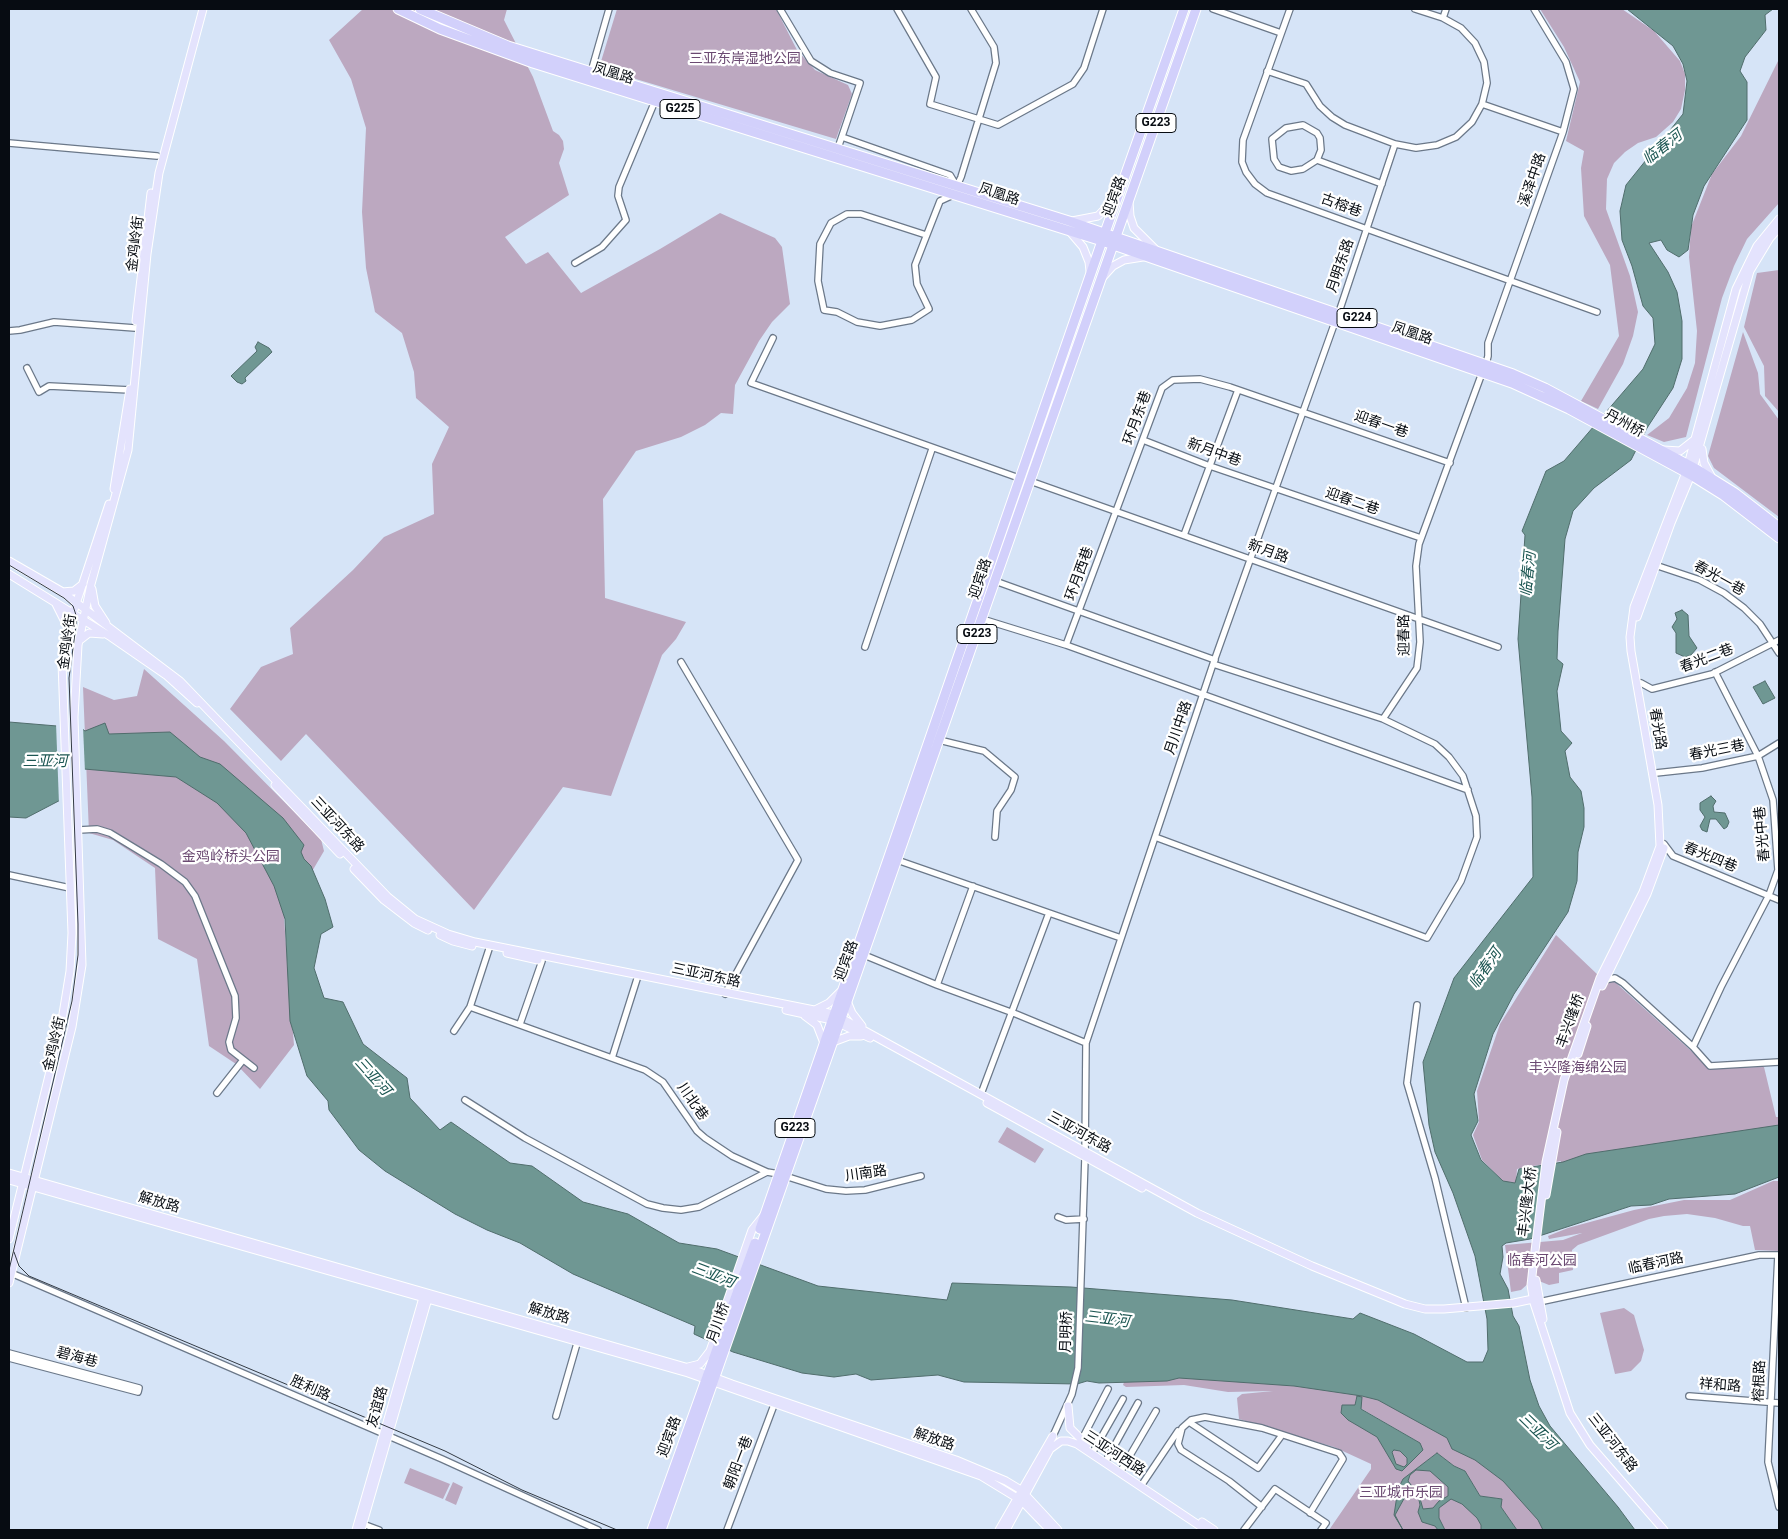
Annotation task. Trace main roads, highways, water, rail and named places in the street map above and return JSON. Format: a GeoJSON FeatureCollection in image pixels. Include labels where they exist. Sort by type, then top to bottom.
{"type":"FeatureCollection","features":[{"type":"Feature","properties":{"kind":"highway","name":"凤凰路"},"geometry":{"type":"LineString","coordinates":[[398,9],[440,29],[486,46],[655,102],[953,195],[1103,237],[1149,257],[1482,373],[1590,416]]}},
{"type":"Feature","properties":{"kind":"highway","name":"凤凰路"},"geometry":{"type":"LineString","coordinates":[[420,9],[508,46],[956,185],[1068,226]]}},
{"type":"Feature","properties":{"kind":"highway","name":"迎宾路"},"geometry":{"type":"LineString","coordinates":[[837,1019],[843,988],[1019,478],[1184,9]]}},
{"type":"Feature","properties":{"kind":"highway","name":"迎宾路"},"geometry":{"type":"LineString","coordinates":[[755,1240],[782,1175],[837,1019],[847,1001],[864,955],[1196,9]]}},
{"type":"Feature","properties":{"kind":"highway","name":"凤凰路"},"geometry":{"type":"LineString","coordinates":[[1114,241],[1157,251],[1486,364],[1545,388],[1590,416]]}},
{"type":"Feature","properties":{"kind":"highway","name":"丹州桥"},"geometry":{"type":"LineString","coordinates":[[1590,416],[1648,448]]}},
{"type":"Feature","properties":{"kind":"highway","name":"G224"},"geometry":{"type":"LineString","coordinates":[[1648,448],[1660,450],[1690,470],[1779,538]]}},
{"type":"Feature","properties":{"kind":"highway","name":"G224"},"geometry":{"type":"LineString","coordinates":[[1648,448],[1714,480],[1764,514],[1779,527]]}},
{"type":"Feature","properties":{"kind":"highway","name":"迎宾路"},"geometry":{"type":"LineString","coordinates":[[755,1240],[782,1175]]}},
{"type":"Feature","properties":{"kind":"highway","name":"月川桥"},"geometry":{"type":"LineString","coordinates":[[716,1354],[755,1240]]}},
{"type":"Feature","properties":{"kind":"highway","name":"迎宾路"},"geometry":{"type":"LineString","coordinates":[[663,1528],[710,1379],[716,1354]]}},
{"type":"Feature","properties":{"kind":"highway","name":"迎宾路"},"geometry":{"type":"LineString","coordinates":[[652,1530],[710,1379]]}},
{"type":"Feature","properties":{"kind":"main road","name":"金鸡岭街"},"geometry":{"type":"LineString","coordinates":[[9,1283],[72,1027],[82,965],[74,717],[78,645],[88,583],[114,488],[130,390],[146,220],[157,156],[199,9]]}},
{"type":"Feature","properties":{"kind":"main road","name":"金鸡岭街"},"geometry":{"type":"LineString","coordinates":[[9,1239],[66,998],[72,951],[62,663],[73,612],[88,583],[128,450],[147,254],[158,173],[203,9]]}},
{"type":"Feature","properties":{"kind":"main road"},"geometry":{"type":"LineString","coordinates":[[1090,275],[1090,262],[1083,247],[1068,226],[1098,216],[1119,194]]}},
{"type":"Feature","properties":{"kind":"main road"},"geometry":{"type":"LineString","coordinates":[[1129,199],[1130,216],[1134,228],[1157,251]]}},
{"type":"Feature","properties":{"kind":"main road"},"geometry":{"type":"LineString","coordinates":[[1714,480],[1704,463],[1698,441],[1736,289],[1757,246],[1779,219]]}},
{"type":"Feature","properties":{"kind":"main road"},"geometry":{"type":"LineString","coordinates":[[1690,470],[1750,271],[1770,238],[1779,228]]}},
{"type":"Feature","properties":{"kind":"main road"},"geometry":{"type":"LineString","coordinates":[[1101,279],[1113,266],[1124,260],[1149,257]]}},
{"type":"Feature","properties":{"kind":"main road"},"geometry":{"type":"LineString","coordinates":[[1660,450],[1680,451],[1698,441]]}},
{"type":"Feature","properties":{"kind":"main road","name":"春光路"},"geometry":{"type":"LineString","coordinates":[[1601,984],[1655,877],[1663,856],[1662,808],[1635,653],[1635,625],[1639,609],[1690,470]]}},
{"type":"Feature","properties":{"kind":"main road","name":"春光路"},"geometry":{"type":"LineString","coordinates":[[1601,984],[1659,854],[1658,805],[1630,637],[1634,607],[1690,470]]}},
{"type":"Feature","properties":{"kind":"main road","name":"三亚河东路"},"geometry":{"type":"LineString","coordinates":[[9,561],[61,591],[166,676],[196,703],[384,900],[414,923],[453,941],[542,961],[837,1019]]}},
{"type":"Feature","properties":{"kind":"main road","name":"三亚河东路"},"geometry":{"type":"LineString","coordinates":[[9,574],[83,619],[112,634],[180,681],[388,896],[415,918],[448,934],[475,942],[725,994],[813,1010],[868,1034],[1084,1149],[1197,1212],[1312,1266],[1405,1304],[1425,1309],[1470,1309]]}},
{"type":"Feature","properties":{"kind":"main road"},"geometry":{"type":"LineString","coordinates":[[61,591],[74,591],[88,583],[95,606],[112,634]]}},
{"type":"Feature","properties":{"kind":"main road"},"geometry":{"type":"LineString","coordinates":[[54,602],[64,617],[68,631]]}},
{"type":"Feature","properties":{"kind":"main road"},"geometry":{"type":"LineString","coordinates":[[78,645],[84,635],[93,632],[112,634]]}},
{"type":"Feature","properties":{"kind":"main road","name":"丰兴隆桥"},"geometry":{"type":"LineString","coordinates":[[1550,1153],[1572,1064],[1601,984]]}},
{"type":"Feature","properties":{"kind":"main road"},"geometry":{"type":"LineString","coordinates":[[813,1010],[829,1004],[843,988]]}},
{"type":"Feature","properties":{"kind":"main road"},"geometry":{"type":"LineString","coordinates":[[847,1001],[857,1021],[868,1034]]}},
{"type":"Feature","properties":{"kind":"main road"},"geometry":{"type":"LineString","coordinates":[[800,1013],[817,1025],[828,1043],[849,1036],[868,1034]]}},
{"type":"Feature","properties":{"kind":"main road","name":"三亚河东路"},"geometry":{"type":"LineString","coordinates":[[868,1034],[1085,1158],[1253,1244],[1400,1307],[1426,1314],[1470,1309]]}},
{"type":"Feature","properties":{"kind":"main road","name":"丰兴隆大桥"},"geometry":{"type":"LineString","coordinates":[[1535,1301],[1534,1285],[1550,1153]]}},
{"type":"Feature","properties":{"kind":"main road","name":"解放路"},"geometry":{"type":"LineString","coordinates":[[9,1173],[34,1184],[687,1367],[710,1379],[774,1405],[981,1476],[1021,1496],[1050,1530]]}},
{"type":"Feature","properties":{"kind":"main road","name":"解放路"},"geometry":{"type":"LineString","coordinates":[[9,1180],[22,1180]]}},
{"type":"Feature","properties":{"kind":"main road","name":"解放路"},"geometry":{"type":"LineString","coordinates":[[426,1295],[710,1379],[956,1460],[1021,1496],[1058,1530]]}},
{"type":"Feature","properties":{"kind":"main road","name":"友谊路"},"geometry":{"type":"LineString","coordinates":[[360,1527],[426,1295]]}},
{"type":"Feature","properties":{"kind":"main road"},"geometry":{"type":"LineString","coordinates":[[1470,1309],[1535,1301]]}},
{"type":"Feature","properties":{"kind":"main road","name":"三亚河东路"},"geometry":{"type":"LineString","coordinates":[[1535,1301],[1564,1400],[1578,1428],[1590,1445],[1664,1530]]}},
{"type":"Feature","properties":{"kind":"main road","name":"三亚河东路"},"geometry":{"type":"LineString","coordinates":[[1535,1301],[1561,1378],[1581,1425],[1595,1445],[1668,1530]]}},
{"type":"Feature","properties":{"kind":"main road"},"geometry":{"type":"LineString","coordinates":[[687,1367],[700,1364],[716,1354]]}},
{"type":"Feature","properties":{"kind":"main road","name":"三亚河西路"},"geometry":{"type":"LineString","coordinates":[[1069,1403],[1070,1428],[1081,1441],[1214,1530]]}},
{"type":"Feature","properties":{"kind":"main road"},"geometry":{"type":"LineString","coordinates":[[1006,1530],[1021,1496],[1053,1436]]}},
{"type":"Feature","properties":{"kind":"main road","name":"三亚河西路"},"geometry":{"type":"LineString","coordinates":[[1021,1496],[1050,1449],[1061,1441],[1068,1441],[1077,1444],[1206,1530]]}},
{"type":"Feature","properties":{"kind":"main road"},"geometry":{"type":"LineString","coordinates":[[999,1530],[1021,1496]]}},
{"type":"Feature","properties":{"kind":"water"},"geometry":{"type":"Polygon","coordinates":[[[1627,9],[1773,9],[1765,15],[1766,30],[1745,57],[1740,71],[1747,82],[1747,120],[1704,186],[1693,215],[1688,250],[1679,257],[1667,250],[1661,240],[1649,243],[1668,272],[1677,292],[1682,321],[1682,359],[1673,388],[1647,428],[1631,460],[1594,488],[1573,511],[1565,539],[1557,659],[1563,664],[1557,691],[1561,731],[1572,743],[1565,751],[1570,777],[1581,791],[1584,808],[1584,827],[1578,852],[1577,881],[1568,912],[1514,994],[1493,1034],[1474,1094],[1478,1121],[1471,1135],[1481,1160],[1503,1181],[1515,1183],[1519,1169],[1563,1162],[1586,1154],[1779,1125],[1779,1177],[1735,1194],[1669,1199],[1651,1205],[1631,1206],[1530,1239],[1506,1243],[1502,1246],[1503,1257],[1500,1274],[1508,1289],[1513,1316],[1519,1326],[1530,1380],[1539,1406],[1550,1426],[1635,1530],[1543,1530],[1538,1520],[1503,1481],[1475,1460],[1452,1449],[1447,1438],[1378,1400],[1362,1396],[1294,1386],[1179,1378],[1167,1381],[1099,1383],[1087,1381],[1077,1384],[964,1382],[938,1375],[871,1380],[856,1374],[834,1377],[802,1373],[733,1352],[694,1334],[695,1326],[573,1274],[520,1243],[487,1230],[455,1214],[385,1171],[359,1150],[329,1110],[328,1101],[307,1076],[290,1021],[285,919],[274,886],[246,833],[217,803],[176,777],[84,769],[72,794],[26,818],[9,817],[9,722],[81,728],[85,731],[105,723],[109,734],[170,732],[200,757],[220,764],[283,818],[304,845],[301,852],[304,859],[311,866],[325,899],[333,927],[321,934],[314,968],[324,998],[343,1002],[363,1044],[407,1078],[410,1098],[440,1130],[451,1122],[510,1163],[532,1166],[583,1202],[628,1214],[679,1243],[717,1249],[818,1286],[947,1300],[952,1283],[1071,1287],[1232,1300],[1353,1319],[1360,1313],[1414,1334],[1467,1362],[1483,1362],[1488,1350],[1487,1319],[1475,1256],[1453,1193],[1435,1152],[1429,1125],[1423,1062],[1454,978],[1533,877],[1532,797],[1518,639],[1525,535],[1522,531],[1546,471],[1564,461],[1643,369],[1655,344],[1653,318],[1643,306],[1632,266],[1622,240],[1620,211],[1626,185],[1683,114],[1687,81],[1683,64],[1673,46],[1627,9]]]}},
{"type":"Feature","properties":{"kind":"water"},"geometry":{"type":"Polygon","coordinates":[[[258,342],[269,348],[272,352],[245,378],[246,381],[242,384],[237,382],[231,376],[257,351],[255,347],[258,342]]]}},
{"type":"Feature","properties":{"kind":"water"},"geometry":{"type":"Polygon","coordinates":[[[1682,610],[1688,615],[1689,636],[1697,648],[1691,655],[1685,657],[1676,653],[1676,633],[1672,627],[1677,619],[1675,613],[1682,610]]]}},
{"type":"Feature","properties":{"kind":"water"},"geometry":{"type":"Polygon","coordinates":[[[1765,681],[1775,698],[1763,704],[1753,687],[1765,681]]]}},
{"type":"Feature","properties":{"kind":"water"},"geometry":{"type":"Polygon","coordinates":[[[1711,796],[1716,801],[1713,806],[1714,812],[1725,813],[1729,822],[1724,829],[1716,819],[1710,819],[1707,832],[1702,830],[1700,826],[1705,817],[1700,810],[1700,803],[1711,796]]]}},
{"type":"Feature","properties":{"kind":"water"},"geometry":{"type":"Polygon","coordinates":[[[1357,1396],[1362,1397],[1361,1409],[1420,1443],[1423,1450],[1402,1471],[1396,1469],[1377,1437],[1348,1420],[1341,1413],[1342,1405],[1355,1405],[1357,1396]],[[1394,1450],[1392,1452],[1396,1464],[1404,1467],[1407,1464],[1407,1458],[1400,1451],[1394,1450]]]}},
{"type":"Feature","properties":{"kind":"water"},"geometry":{"type":"Polygon","coordinates":[[[1437,1453],[1454,1466],[1465,1471],[1480,1496],[1502,1499],[1501,1507],[1517,1530],[1481,1530],[1481,1525],[1477,1518],[1462,1504],[1451,1499],[1439,1508],[1439,1518],[1445,1530],[1438,1530],[1435,1526],[1422,1522],[1418,1512],[1419,1500],[1416,1494],[1409,1493],[1395,1515],[1403,1530],[1394,1515],[1398,1489],[1403,1479],[1437,1453]],[[1416,1470],[1410,1475],[1408,1481],[1419,1495],[1423,1509],[1433,1508],[1439,1501],[1448,1496],[1448,1487],[1430,1471],[1416,1470]]]}},
{"type":"Feature","properties":{"kind":"tram line"},"geometry":{"type":"LineString","coordinates":[[9,565],[64,598],[73,606],[77,618],[69,678],[78,924],[78,955],[72,1001],[9,1270]]}},
{"type":"Feature","properties":{"kind":"tram line"},"geometry":{"type":"LineString","coordinates":[[14,1252],[19,1266],[29,1276],[445,1451],[522,1490],[617,1530]]}},
{"type":"Feature","properties":{"kind":"park label","name":"三亚东岸湿地公园"},"geometry":{"type":"Point","coordinates":[745,59]}},
{"type":"Feature","properties":{"kind":"park label","name":"金鸡岭桥头公园"},"geometry":{"type":"Point","coordinates":[231,857]}},
{"type":"Feature","properties":{"kind":"park label","name":"丰兴隆海绵公园"},"geometry":{"type":"Point","coordinates":[1578,1068]}},
{"type":"Feature","properties":{"kind":"park label","name":"临春河公园"},"geometry":{"type":"Point","coordinates":[1542,1261]}},
{"type":"Feature","properties":{"kind":"park label","name":"三亚城市乐园"},"geometry":{"type":"Point","coordinates":[1401,1493]}},
{"type":"Feature","properties":{"kind":"water label","name":"临春河"},"geometry":{"type":"Point","coordinates":[1663,148]}},
{"type":"Feature","properties":{"kind":"water label","name":"临春河"},"geometry":{"type":"Point","coordinates":[1529,574]}},
{"type":"Feature","properties":{"kind":"water label","name":"三亚河"},"geometry":{"type":"Point","coordinates":[45,762]}},
{"type":"Feature","properties":{"kind":"water label","name":"临春河"},"geometry":{"type":"Point","coordinates":[1486,969]}},
{"type":"Feature","properties":{"kind":"water label","name":"三亚河"},"geometry":{"type":"Point","coordinates":[372,1077]}},
{"type":"Feature","properties":{"kind":"water label","name":"三亚河"},"geometry":{"type":"Point","coordinates":[713,1276]}},
{"type":"Feature","properties":{"kind":"water label","name":"三亚河"},"geometry":{"type":"Point","coordinates":[1107,1320]}},
{"type":"Feature","properties":{"kind":"water label","name":"三亚河"},"geometry":{"type":"Point","coordinates":[1537,1432]}}]}
